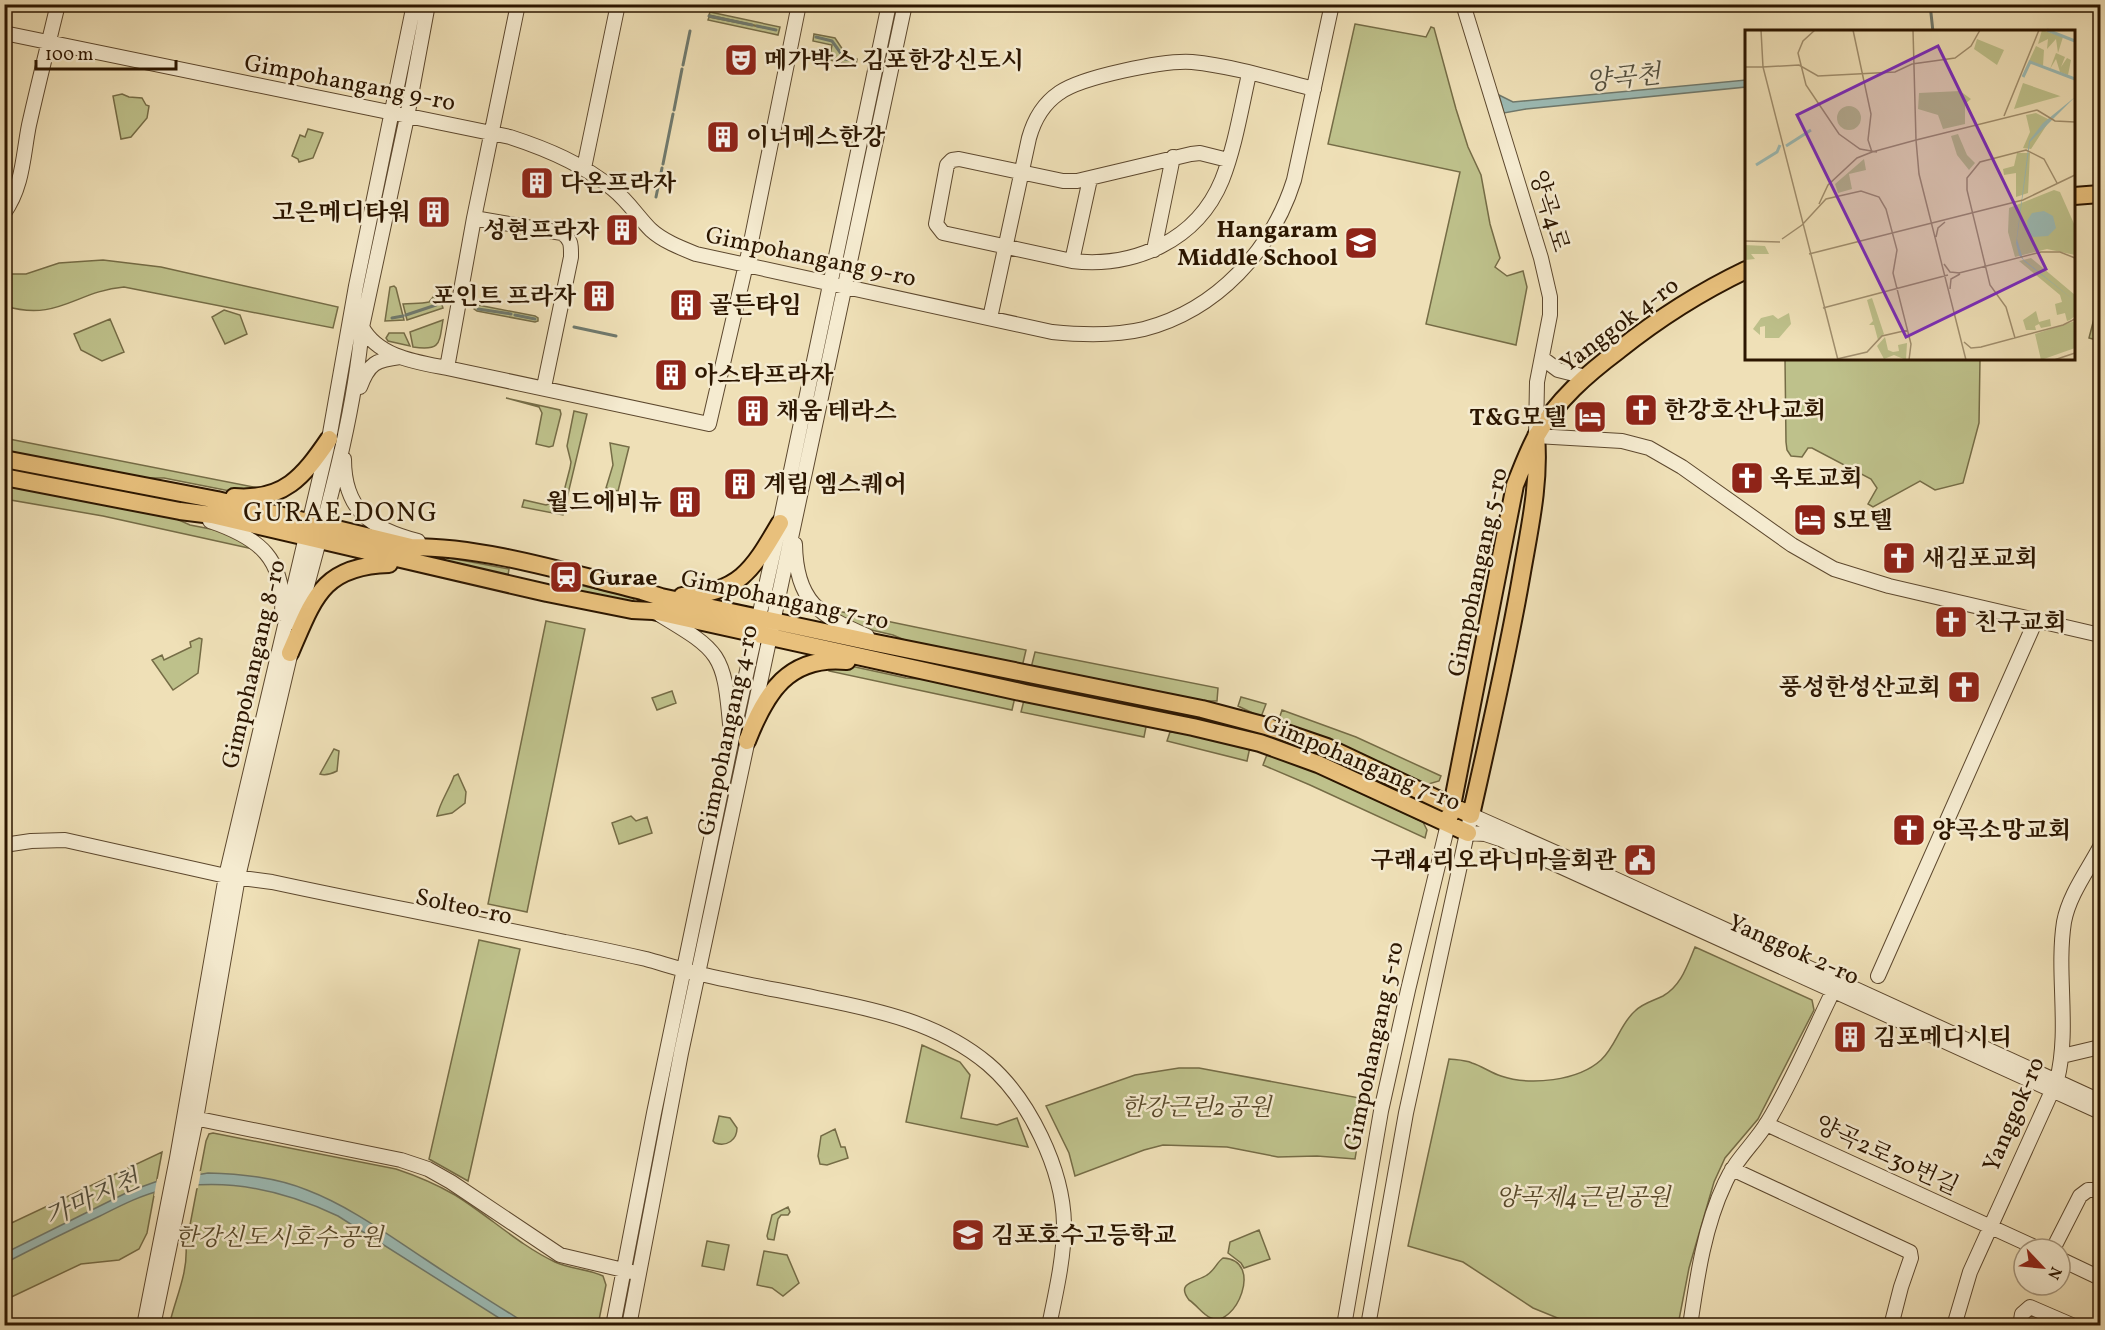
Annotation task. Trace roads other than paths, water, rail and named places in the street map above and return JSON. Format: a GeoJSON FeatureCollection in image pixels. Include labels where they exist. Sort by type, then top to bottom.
{"type":"FeatureCollection","features":[{"type":"Feature","properties":{"kind":"main road"},"geometry":{"type":"LineString","coordinates":[[2075,196],[2100,194]]}},
{"type":"Feature","properties":{"kind":"main road","name":"Yanggok 4-ro"},"geometry":{"type":"LineString","coordinates":[[1536,435],[1562,400],[1586,377],[1662,317],[1708,289],[1745,270]]}},
{"type":"Feature","properties":{"kind":"main road","name":"Gimpohangang 5-ro"},"geometry":{"type":"LineString","coordinates":[[1448,824],[1515,485],[1536,435]]}},
{"type":"Feature","properties":{"kind":"main road","name":"Gimpohangang 5-ro"},"geometry":{"type":"LineString","coordinates":[[1471,816],[1510,641],[1537,490],[1536,435]]}},
{"type":"Feature","properties":{"kind":"main road"},"geometry":{"type":"LineString","coordinates":[[156,487],[229,497],[264,497],[279,492],[293,483],[336,442]]}},
{"type":"Feature","properties":{"kind":"main road","name":"Gimpohangang 7-ro"},"geometry":{"type":"LineString","coordinates":[[4,459],[156,487],[315,531],[427,566],[632,610],[657,604],[764,627],[913,668],[1260,743],[1318,764],[1468,833]]}},
{"type":"Feature","properties":{"kind":"main road","name":"Gimpohangang 7-ro"},"geometry":{"type":"LineString","coordinates":[[4,477],[180,511],[411,547],[443,547],[642,591],[657,604]]}},
{"type":"Feature","properties":{"kind":"main road"},"geometry":{"type":"LineString","coordinates":[[657,604],[717,591],[736,581],[753,567],[787,522]]}},
{"type":"Feature","properties":{"kind":"main road"},"geometry":{"type":"LineString","coordinates":[[285,652],[321,591],[341,573],[366,564],[427,566]]}},
{"type":"Feature","properties":{"kind":"main road","name":"Gimpohangang 7-ro"},"geometry":{"type":"LineString","coordinates":[[764,627],[891,646],[1202,710],[1266,726],[1327,747],[1471,816]]}},
{"type":"Feature","properties":{"kind":"main road"},"geometry":{"type":"LineString","coordinates":[[739,739],[773,689],[788,675],[806,666],[832,660],[913,668]]}},
{"type":"Feature","properties":{"kind":"main road"},"geometry":{"type":"LineString","coordinates":[[1424,793],[1443,792],[1459,775]]}},
{"type":"Feature","properties":{"kind":"street"},"geometry":{"type":"LineString","coordinates":[[4,213],[14,194],[22,170],[28,129],[58,4]]}},
{"type":"Feature","properties":{"kind":"street","name":"Gimpohangang 8-ro"},"geometry":{"type":"LineString","coordinates":[[172,1212],[232,876],[336,442],[357,280],[414,4]]}},
{"type":"Feature","properties":{"kind":"street","name":"Gimpohangang 8-ro"},"geometry":{"type":"LineString","coordinates":[[336,442],[348,419],[362,327],[407,117],[428,4]]}},
{"type":"Feature","properties":{"kind":"street"},"geometry":{"type":"LineString","coordinates":[[447,368],[474,218],[518,4]]}},
{"type":"Feature","properties":{"kind":"street"},"geometry":{"type":"LineString","coordinates":[[584,168],[618,4]]}},
{"type":"Feature","properties":{"kind":"street"},"geometry":{"type":"LineString","coordinates":[[362,327],[371,341],[400,357],[710,423],[799,4]]}},
{"type":"Feature","properties":{"kind":"street","name":"Gimpohangang 4-ro"},"geometry":{"type":"LineString","coordinates":[[787,522],[831,284],[889,4]]}},
{"type":"Feature","properties":{"kind":"street","name":"Gimpohangang 4-ro"},"geometry":{"type":"LineString","coordinates":[[629,1326],[632,1272],[684,970],[739,739],[787,522],[846,286],[905,4]]}},
{"type":"Feature","properties":{"kind":"street","name":"Gimpohangang 9-ro"},"geometry":{"type":"LineString","coordinates":[[4,33],[491,133],[536,146],[584,168],[613,189],[652,230],[696,255],[1052,332],[1084,334],[1121,333],[1144,329],[1171,320],[1216,294],[1252,260],[1264,245],[1286,205],[1294,180],[1332,4]]}},
{"type":"Feature","properties":{"kind":"street","name":"양곡4로"},"geometry":{"type":"LineString","coordinates":[[1463,4],[1546,277],[1550,297],[1551,315],[1538,382],[1536,435]]}},
{"type":"Feature","properties":{"kind":"street"},"geometry":{"type":"LineString","coordinates":[[990,318],[1033,124],[1049,101],[1067,88],[1137,68],[1170,62],[1211,65],[1314,89]]}},
{"type":"Feature","properties":{"kind":"street"},"geometry":{"type":"LineString","coordinates":[[1228,160],[1200,153],[1173,157],[1090,179],[1063,181],[959,159],[952,160],[947,165],[936,217],[938,229],[943,233],[1072,261],[1112,262],[1154,250],[1173,240],[1202,213],[1217,190],[1228,160],[1249,74]]}},
{"type":"Feature","properties":{"kind":"street"},"geometry":{"type":"LineString","coordinates":[[1154,250],[1173,157]]}},
{"type":"Feature","properties":{"kind":"street"},"geometry":{"type":"LineString","coordinates":[[1072,261],[1090,179]]}},
{"type":"Feature","properties":{"kind":"street"},"geometry":{"type":"LineString","coordinates":[[474,218],[562,233],[569,238],[571,257],[544,387]]}},
{"type":"Feature","properties":{"kind":"street"},"geometry":{"type":"LineString","coordinates":[[348,419],[366,370],[384,359],[400,357]]}},
{"type":"Feature","properties":{"kind":"street"},"geometry":{"type":"LineString","coordinates":[[1542,358],[1558,370],[1586,377]]}},
{"type":"Feature","properties":{"kind":"street"},"geometry":{"type":"LineString","coordinates":[[1536,435],[1622,441],[1649,448],[1682,467],[1792,545],[1834,569],[1889,586],[2100,635]]}},
{"type":"Feature","properties":{"kind":"street"},"geometry":{"type":"LineString","coordinates":[[336,442],[349,495],[356,508],[370,521],[402,537],[443,547]]}},
{"type":"Feature","properties":{"kind":"street"},"geometry":{"type":"LineString","coordinates":[[180,511],[233,529],[253,540],[264,550],[281,580],[285,652]]}},
{"type":"Feature","properties":{"kind":"street"},"geometry":{"type":"LineString","coordinates":[[787,522],[802,585],[811,602],[833,621],[891,646]]}},
{"type":"Feature","properties":{"kind":"street"},"geometry":{"type":"LineString","coordinates":[[657,604],[714,652],[726,678],[739,739]]}},
{"type":"Feature","properties":{"kind":"street"},"geometry":{"type":"LineString","coordinates":[[1878,976],[2036,620]]}},
{"type":"Feature","properties":{"kind":"street","name":"Gimpohangang 4-ro"},"geometry":{"type":"LineString","coordinates":[[614,1326],[632,1272],[699,974],[739,739]]}},
{"type":"Feature","properties":{"kind":"street","name":"Gimpohangang 5-ro"},"geometry":{"type":"LineString","coordinates":[[1368,1326],[1406,1113],[1471,816]]}},
{"type":"Feature","properties":{"kind":"street","name":"Yanggok 2-ro"},"geometry":{"type":"LineString","coordinates":[[1471,816],[2055,1086],[2100,1112]]}},
{"type":"Feature","properties":{"kind":"street","name":"Gimpohangang 5-ro"},"geometry":{"type":"LineString","coordinates":[[1344,1326],[1381,1111],[1448,824]]}},
{"type":"Feature","properties":{"kind":"street","name":"Yanggok 2-ro"},"geometry":{"type":"LineString","coordinates":[[1468,833],[1485,834],[1500,839],[1835,986]]}},
{"type":"Feature","properties":{"kind":"street","name":"Solteo-ro"},"geometry":{"type":"LineString","coordinates":[[4,845],[30,841],[75,841],[232,876],[272,882],[563,941],[699,974],[894,1015],[949,1037],[989,1065],[1015,1094],[1034,1124],[1050,1160],[1062,1202],[1064,1224],[1062,1256],[1049,1326]]}},
{"type":"Feature","properties":{"kind":"street","name":"Yanggok-ro"},"geometry":{"type":"LineString","coordinates":[[1954,1326],[1970,1272],[2055,1086],[2062,1056],[2064,922],[2068,906],[2100,847]]}},
{"type":"Feature","properties":{"kind":"street"},"geometry":{"type":"LineString","coordinates":[[1690,1326],[1704,1247],[1714,1207],[1732,1169],[1766,1124],[1789,1082],[1835,986]]}},
{"type":"Feature","properties":{"kind":"street"},"geometry":{"type":"LineString","coordinates":[[2062,1056],[2100,1047]]}},
{"type":"Feature","properties":{"kind":"street","name":"Yanggok 2-ro"},"geometry":{"type":"LineString","coordinates":[[2055,1086],[2100,1101]]}},
{"type":"Feature","properties":{"kind":"street"},"geometry":{"type":"LineString","coordinates":[[190,1118],[401,1160],[428,1169],[560,1254],[632,1272]]}},
{"type":"Feature","properties":{"kind":"street","name":"양곡2로30번길"},"geometry":{"type":"LineString","coordinates":[[1766,1124],[2012,1237]]}},
{"type":"Feature","properties":{"kind":"street"},"geometry":{"type":"LineString","coordinates":[[1732,1169],[1910,1252],[1911,1258],[1891,1326]]}},
{"type":"Feature","properties":{"kind":"street"},"geometry":{"type":"LineString","coordinates":[[2059,1237],[2080,1196],[2088,1190],[2100,1190]]}},
{"type":"Feature","properties":{"kind":"street"},"geometry":{"type":"LineString","coordinates":[[144,1326],[172,1212]]}},
{"type":"Feature","properties":{"kind":"street"},"geometry":{"type":"LineString","coordinates":[[153,1326],[172,1212]]}},
{"type":"Feature","properties":{"kind":"street"},"geometry":{"type":"LineString","coordinates":[[2072,1265],[2100,1278]]}},
{"type":"Feature","properties":{"kind":"street"},"geometry":{"type":"LineString","coordinates":[[2019,1326],[2022,1314],[2030,1307],[2074,1326]]}},
{"type":"Feature","properties":{"kind":"water"},"geometry":{"type":"Polygon","coordinates":[[[1745,80],[1745,87],[1504,113],[1499,95],[1513,102],[1745,80]]]}},
{"type":"Feature","properties":{"kind":"water"},"geometry":{"type":"Polygon","coordinates":[[[208,1173],[270,1179],[295,1186],[338,1204],[528,1325],[510,1325],[338,1216],[296,1199],[231,1185],[186,1186],[147,1195],[115,1208],[5,1263],[5,1253],[130,1191],[155,1182],[208,1173]]]}},
{"type":"Feature","properties":{"kind":"waterway"},"geometry":{"type":"LineString","coordinates":[[1930,4],[1933,30]]}},
{"type":"Feature","properties":{"kind":"waterway"},"geometry":{"type":"LineString","coordinates":[[709,16],[752,25]]}},
{"type":"Feature","properties":{"kind":"waterway"},"geometry":{"type":"LineString","coordinates":[[757,26],[776,30]]}},
{"type":"Feature","properties":{"kind":"waterway"},"geometry":{"type":"LineString","coordinates":[[683,65],[690,31]]}},
{"type":"Feature","properties":{"kind":"waterway"},"geometry":{"type":"LineString","coordinates":[[816,37],[832,41],[845,59],[854,60]]}},
{"type":"Feature","properties":{"kind":"waterway"},"geometry":{"type":"LineString","coordinates":[[674,110],[682,69]]}},
{"type":"Feature","properties":{"kind":"waterway"},"geometry":{"type":"LineString","coordinates":[[663,164],[673,114]]}},
{"type":"Feature","properties":{"kind":"waterway"},"geometry":{"type":"LineString","coordinates":[[656,197],[662,168]]}},
{"type":"Feature","properties":{"kind":"waterway"},"geometry":{"type":"LineString","coordinates":[[406,315],[436,305]]}},
{"type":"Feature","properties":{"kind":"waterway"},"geometry":{"type":"LineString","coordinates":[[478,309],[511,314]]}},
{"type":"Feature","properties":{"kind":"waterway"},"geometry":{"type":"LineString","coordinates":[[515,315],[535,319]]}},
{"type":"Feature","properties":{"kind":"waterway"},"geometry":{"type":"LineString","coordinates":[[392,318],[403,316]]}},
{"type":"Feature","properties":{"kind":"waterway"},"geometry":{"type":"LineString","coordinates":[[574,327],[616,336]]}},
{"type":"Feature","properties":{"kind":"place","name":"메가박스 김포한강신도시"},"geometry":{"type":"Point","coordinates":[741,60]}},
{"type":"Feature","properties":{"kind":"place","name":"이너메스한강"},"geometry":{"type":"Point","coordinates":[723,137]}},
{"type":"Feature","properties":{"kind":"place","name":"다온프라자"},"geometry":{"type":"Point","coordinates":[537,183]}},
{"type":"Feature","properties":{"kind":"place","name":"고은메디타워"},"geometry":{"type":"Point","coordinates":[434,212]}},
{"type":"Feature","properties":{"kind":"place","name":"성현프라자"},"geometry":{"type":"Point","coordinates":[622,230]}},
{"type":"Feature","properties":{"kind":"place","name":"Hangaram Middle School"},"geometry":{"type":"Point","coordinates":[1361,243]}},
{"type":"Feature","properties":{"kind":"place","name":"포인트 프라자"},"geometry":{"type":"Point","coordinates":[599,296]}},
{"type":"Feature","properties":{"kind":"place","name":"골든타임"},"geometry":{"type":"Point","coordinates":[686,305]}},
{"type":"Feature","properties":{"kind":"place","name":"아스타프라자"},"geometry":{"type":"Point","coordinates":[671,375]}},
{"type":"Feature","properties":{"kind":"place","name":"한강호산나교회"},"geometry":{"type":"Point","coordinates":[1641,410]}},
{"type":"Feature","properties":{"kind":"place","name":"채움 테라스"},"geometry":{"type":"Point","coordinates":[753,411]}},
{"type":"Feature","properties":{"kind":"place","name":"T&G모텔"},"geometry":{"type":"Point","coordinates":[1590,417]}},
{"type":"Feature","properties":{"kind":"place","name":"옥토교회"},"geometry":{"type":"Point","coordinates":[1747,478]}},
{"type":"Feature","properties":{"kind":"place","name":"계림 엠스퀘어"},"geometry":{"type":"Point","coordinates":[740,484]}},
{"type":"Feature","properties":{"kind":"place","name":"월드에비뉴"},"geometry":{"type":"Point","coordinates":[685,502]}},
{"type":"Feature","properties":{"kind":"place","name":"S모텔"},"geometry":{"type":"Point","coordinates":[1810,520]}},
{"type":"Feature","properties":{"kind":"place","name":"새김포교회"},"geometry":{"type":"Point","coordinates":[1899,558]}},
{"type":"Feature","properties":{"kind":"place","name":"Gurae"},"geometry":{"type":"Point","coordinates":[566,577]}},
{"type":"Feature","properties":{"kind":"place","name":"친구교회"},"geometry":{"type":"Point","coordinates":[1951,622]}},
{"type":"Feature","properties":{"kind":"place","name":"풍성한성산교회"},"geometry":{"type":"Point","coordinates":[1964,687]}},
{"type":"Feature","properties":{"kind":"place","name":"양곡소망교회"},"geometry":{"type":"Point","coordinates":[1909,830]}},
{"type":"Feature","properties":{"kind":"place","name":"구래4리오라니마을회관"},"geometry":{"type":"Point","coordinates":[1640,860]}},
{"type":"Feature","properties":{"kind":"place","name":"김포메디시티"},"geometry":{"type":"Point","coordinates":[1850,1037]}},
{"type":"Feature","properties":{"kind":"place","name":"김포호수고등학교"},"geometry":{"type":"Point","coordinates":[968,1235]}},
{"type":"Feature","properties":{"kind":"district","name":"GURAE-DONG"},"geometry":{"type":"Point","coordinates":[341,512]}},
{"type":"Feature","properties":{"kind":"water label","name":"양곡천"},"geometry":{"type":"Point","coordinates":[1623,77]}},
{"type":"Feature","properties":{"kind":"water label","name":"가마지천"},"geometry":{"type":"Point","coordinates":[92,1197]}},
{"type":"Feature","properties":{"kind":"park label","name":"한강근린2공원"},"geometry":{"type":"Point","coordinates":[1196,1107]}},
{"type":"Feature","properties":{"kind":"park label","name":"양곡제4근린공원"},"geometry":{"type":"Point","coordinates":[1583,1197]}},
{"type":"Feature","properties":{"kind":"park label","name":"한강신도시호수공원"},"geometry":{"type":"Point","coordinates":[279,1237]}}]}
